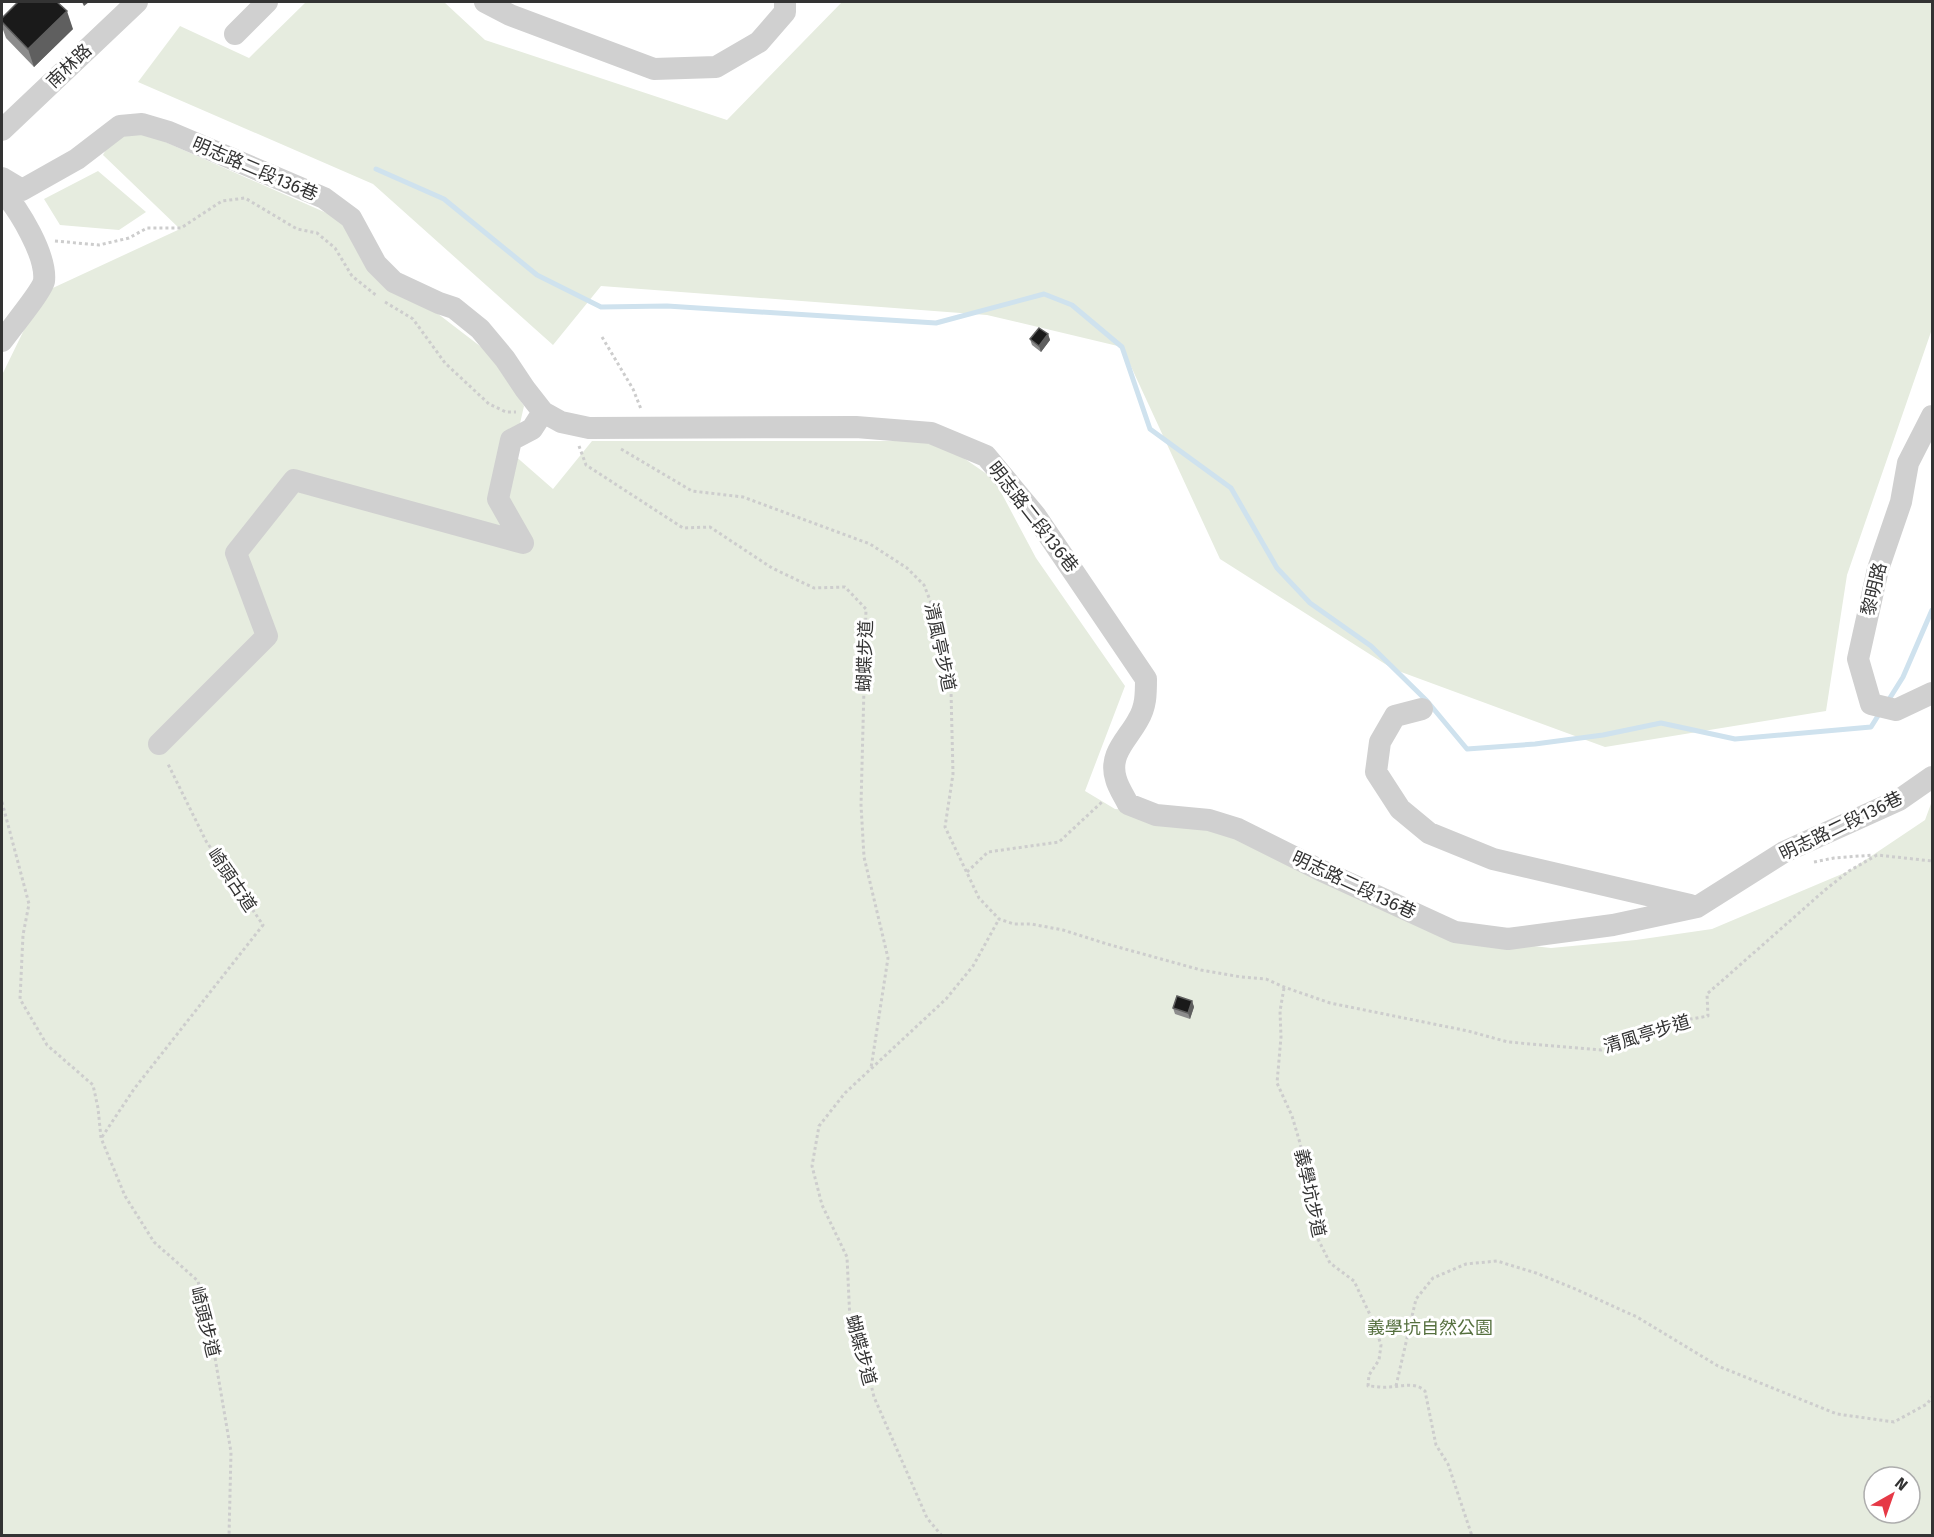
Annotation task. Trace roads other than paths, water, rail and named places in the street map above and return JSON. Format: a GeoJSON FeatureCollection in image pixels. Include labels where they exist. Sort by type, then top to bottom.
{"type":"FeatureCollection","features":[{"type":"Feature","properties":{"kind":"street","name":"南林路"},"geometry":{"type":"LineString","coordinates":[[2,130],[137,2]]}},
{"type":"Feature","properties":{"kind":"street"},"geometry":{"type":"LineString","coordinates":[[235,34],[267,2]]}},
{"type":"Feature","properties":{"kind":"street"},"geometry":{"type":"LineString","coordinates":[[485,2],[510,15],[654,69],[716,67],[759,42],[785,12],[785,2]]}},
{"type":"Feature","properties":{"kind":"street","name":"明志路二段136巷"},"geometry":{"type":"LineString","coordinates":[[2,178],[22,190],[77,159],[120,126],[142,124],[169,132],[324,198],[351,218],[376,264],[394,282],[454,308],[480,329],[506,359],[541,415],[580,426],[856,427],[931,433],[986,456],[1035,515],[1146,679],[1146,701],[1139,719],[1121,745],[1114,761],[1116,778],[1128,804],[1156,815],[1209,820],[1238,830],[1455,932],[1508,939],[1613,925],[1697,907],[1784,852],[1899,800],[1932,777]]}},
{"type":"Feature","properties":{"kind":"street"},"geometry":{"type":"LineString","coordinates":[[2,191],[11,201],[43,261],[44,283],[2,341]]}},
{"type":"Feature","properties":{"kind":"street"},"geometry":{"type":"LineString","coordinates":[[159,744],[267,636],[236,553],[294,480],[523,543],[498,499],[511,440],[532,429],[541,415]]}},
{"type":"Feature","properties":{"kind":"street","name":"黎明路"},"geometry":{"type":"LineString","coordinates":[[1932,416],[1908,463],[1901,502],[1878,568],[1858,659],[1871,704],[1896,710],[1932,693]]}},
{"type":"Feature","properties":{"kind":"street"},"geometry":{"type":"LineString","coordinates":[[1422,709],[1395,716],[1380,742],[1376,772],[1400,809],[1429,833],[1493,860],[1697,907]]}},
{"type":"Feature","properties":{"kind":"waterway"},"geometry":{"type":"LineString","coordinates":[[376,169],[444,199],[537,275],[601,307],[667,306],[936,323],[1044,294],[1072,305],[1122,347],[1150,429],[1231,488],[1277,568],[1310,603],[1371,646],[1427,701],[1467,749],[1535,744],[1603,735],[1661,723],[1735,739],[1871,727],[1881,711]]}},
{"type":"Feature","properties":{"kind":"waterway"},"geometry":{"type":"LineString","coordinates":[[1888,701],[1903,677],[1932,610]]}},
{"type":"Feature","properties":{"kind":"park label","name":"義學坑自然公園"},"geometry":{"type":"Point","coordinates":[1430,1328]}}]}
